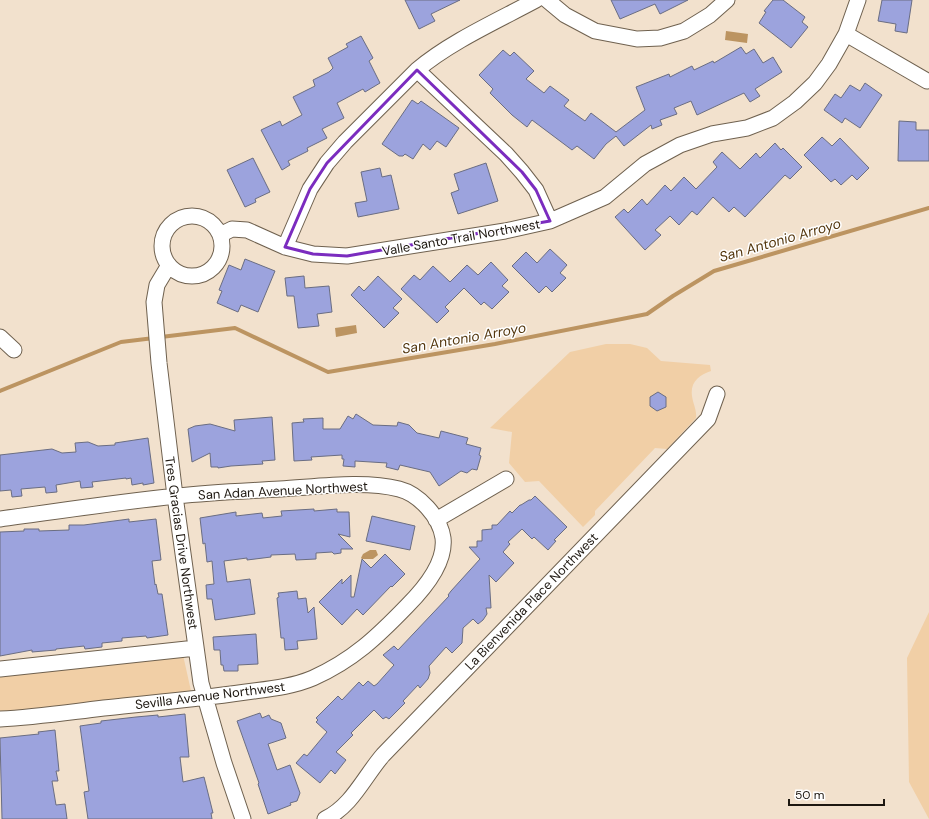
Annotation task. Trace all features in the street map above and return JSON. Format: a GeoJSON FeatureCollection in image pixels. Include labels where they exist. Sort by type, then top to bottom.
{"type":"FeatureCollection","features":[{"type":"Feature","properties":{"kind":"street"},"geometry":{"type":"LineString","coordinates":[[285,247],[310,189],[327,163],[345,142],[417,70],[428,61],[475,33],[536,0]]}},
{"type":"Feature","properties":{"kind":"street"},"geometry":{"type":"LineString","coordinates":[[547,0],[565,15],[595,31],[637,39],[660,38],[684,31],[710,16],[727,0]]}},
{"type":"Feature","properties":{"kind":"street","name":"Valle Santo Trail Northwest"},"geometry":{"type":"LineString","coordinates":[[220,235],[232,230],[246,230],[285,247],[313,254],[347,256],[505,231],[550,222],[605,197],[645,164],[680,145],[712,134],[747,128],[773,118],[795,102],[815,83],[829,64],[846,34],[858,0]]}},
{"type":"Feature","properties":{"kind":"street"},"geometry":{"type":"LineString","coordinates":[[846,34],[927,81]]}},
{"type":"Feature","properties":{"kind":"street"},"geometry":{"type":"LineString","coordinates":[[417,70],[506,154],[522,172],[536,190],[550,222]]}},
{"type":"Feature","properties":{"kind":"street"},"geometry":{"type":"LineString","coordinates":[[197,216],[207,219],[215,226],[220,235],[222,246],[220,256],[214,266],[206,272],[196,275],[187,275],[177,271],[169,265],[164,256],[162,246],[164,235],[169,226],[180,218],[197,216]]}},
{"type":"Feature","properties":{"kind":"street","name":"Tres Gracias Drive Northwest"},"geometry":{"type":"LineString","coordinates":[[169,265],[157,285],[154,302],[158,363],[175,496],[204,698],[243,819]]}},
{"type":"Feature","properties":{"kind":"street"},"geometry":{"type":"LineString","coordinates":[[0,337],[14,350]]}},
{"type":"Feature","properties":{"kind":"street","name":"La Bienvenida Place Northwest"},"geometry":{"type":"LineString","coordinates":[[325,819],[342,808],[383,755],[708,419],[717,394]]}},
{"type":"Feature","properties":{"kind":"street"},"geometry":{"type":"LineString","coordinates":[[436,520],[506,479]]}},
{"type":"Feature","properties":{"kind":"street","name":"San Adan Avenue Northwest"},"geometry":{"type":"LineString","coordinates":[[0,519],[175,496],[345,485],[375,486],[398,489],[411,494],[423,504],[436,520]]}},
{"type":"Feature","properties":{"kind":"street","name":"Sevilla Avenue Northwest"},"geometry":{"type":"LineString","coordinates":[[0,719],[31,718],[119,706],[204,698],[280,688],[311,679],[345,662],[374,639],[419,594],[434,572],[442,549],[443,537],[436,520]]}},
{"type":"Feature","properties":{"kind":"street"},"geometry":{"type":"LineString","coordinates":[[0,669],[196,648]]}},
{"type":"Feature","properties":{"kind":"highlighted area"},"geometry":{"type":"Polygon","coordinates":[[[417,70],[522,172],[536,190],[550,221],[347,256],[313,254],[285,247],[310,189],[327,163],[417,70]]]}},
{"type":"Feature","properties":{"kind":"shaded area"},"geometry":{"type":"Polygon","coordinates":[[[726,31],[748,34],[747,43],[725,40],[726,31]]]}},
{"type":"Feature","properties":{"kind":"shaded area"},"geometry":{"type":"Polygon","coordinates":[[[356,325],[357,333],[336,337],[335,328],[356,325]]]}},
{"type":"Feature","properties":{"kind":"shaded area"},"geometry":{"type":"Polygon","coordinates":[[[606,344],[630,344],[647,348],[661,361],[710,365],[711,371],[699,377],[692,387],[696,418],[667,449],[655,448],[595,511],[595,515],[583,527],[539,481],[525,482],[509,463],[512,432],[490,428],[570,352],[606,344]]]}},
{"type":"Feature","properties":{"kind":"shaded area"},"geometry":{"type":"Polygon","coordinates":[[[370,550],[376,550],[378,555],[373,559],[361,558],[363,554],[370,550]]]}},
{"type":"Feature","properties":{"kind":"shaded area"},"geometry":{"type":"Polygon","coordinates":[[[929,612],[929,819],[909,782],[907,658],[929,612]]]}},
{"type":"Feature","properties":{"kind":"shaded area"},"geometry":{"type":"Polygon","coordinates":[[[183,655],[191,691],[0,713],[0,674],[183,655]]]}},
{"type":"Feature","properties":{"kind":"building"},"geometry":{"type":"Polygon","coordinates":[[[405,0],[460,0],[431,14],[435,21],[419,29],[405,0]]]}},
{"type":"Feature","properties":{"kind":"building"},"geometry":{"type":"Polygon","coordinates":[[[611,0],[688,0],[660,14],[655,4],[620,19],[611,0]]]}},
{"type":"Feature","properties":{"kind":"building"},"geometry":{"type":"Polygon","coordinates":[[[773,0],[783,0],[805,17],[802,22],[808,27],[791,48],[759,23],[766,12],[764,11],[773,0]]]}},
{"type":"Feature","properties":{"kind":"building"},"geometry":{"type":"Polygon","coordinates":[[[882,0],[912,0],[907,33],[895,31],[896,24],[878,21],[882,0]]]}},
{"type":"Feature","properties":{"kind":"building"},"geometry":{"type":"Polygon","coordinates":[[[361,36],[373,58],[369,61],[380,83],[365,92],[363,89],[337,103],[344,118],[322,129],[327,138],[307,148],[308,151],[288,161],[290,165],[282,170],[261,130],[280,121],[282,126],[302,115],[293,97],[315,86],[313,80],[329,72],[333,68],[328,58],[348,47],[346,44],[361,36]]]}},
{"type":"Feature","properties":{"kind":"building"},"geometry":{"type":"Polygon","coordinates":[[[741,47],[746,54],[754,49],[763,63],[773,57],[782,72],[755,89],[760,96],[750,102],[744,93],[697,115],[691,101],[674,108],[677,114],[660,120],[662,125],[652,129],[651,125],[624,146],[616,136],[606,144],[594,159],[577,146],[572,150],[532,120],[527,127],[512,115],[490,93],[493,89],[479,75],[503,50],[510,56],[514,52],[534,71],[526,79],[544,93],[550,86],[569,100],[564,106],[585,121],[591,113],[616,132],[645,110],[636,87],[669,74],[670,77],[692,66],[694,70],[713,61],[714,63],[741,47]]]}},
{"type":"Feature","properties":{"kind":"building"},"geometry":{"type":"Polygon","coordinates":[[[865,83],[882,95],[860,128],[845,118],[842,123],[824,110],[835,94],[841,98],[850,85],[860,91],[865,83]]]}},
{"type":"Feature","properties":{"kind":"building"},"geometry":{"type":"Polygon","coordinates":[[[412,100],[418,104],[421,101],[459,128],[446,147],[437,141],[430,150],[423,144],[413,159],[405,154],[403,156],[399,156],[382,144],[412,100]]]}},
{"type":"Feature","properties":{"kind":"building"},"geometry":{"type":"Polygon","coordinates":[[[899,121],[916,122],[916,130],[929,130],[929,161],[898,161],[899,121]]]}},
{"type":"Feature","properties":{"kind":"building"},"geometry":{"type":"Polygon","coordinates":[[[822,137],[832,146],[840,138],[869,168],[857,180],[852,175],[841,185],[835,179],[831,182],[804,155],[822,137]]]}},
{"type":"Feature","properties":{"kind":"building"},"geometry":{"type":"Polygon","coordinates":[[[775,143],[781,150],[783,148],[802,167],[790,179],[785,175],[745,217],[734,207],[729,212],[713,197],[697,215],[692,211],[679,225],[670,216],[655,230],[661,235],[645,250],[615,217],[624,209],[628,213],[642,199],[647,205],[665,185],[671,191],[684,177],[696,189],[717,167],[713,162],[722,152],[740,169],[756,153],[760,158],[775,143]]]}},
{"type":"Feature","properties":{"kind":"building"},"geometry":{"type":"Polygon","coordinates":[[[253,158],[270,192],[255,199],[256,202],[245,207],[227,170],[253,158]]]}},
{"type":"Feature","properties":{"kind":"building"},"geometry":{"type":"Polygon","coordinates":[[[486,163],[498,201],[458,214],[451,193],[459,190],[454,174],[486,163]]]}},
{"type":"Feature","properties":{"kind":"building"},"geometry":{"type":"Polygon","coordinates":[[[380,168],[382,177],[391,175],[399,209],[358,217],[355,203],[367,201],[361,172],[380,168]]]}},
{"type":"Feature","properties":{"kind":"building"},"geometry":{"type":"Polygon","coordinates":[[[550,249],[567,265],[560,273],[566,278],[552,292],[546,286],[539,293],[512,266],[526,252],[537,263],[550,249]]]}},
{"type":"Feature","properties":{"kind":"building"},"geometry":{"type":"Polygon","coordinates":[[[245,259],[275,271],[258,312],[241,305],[238,312],[217,303],[222,291],[219,290],[229,265],[241,270],[245,259]]]}},
{"type":"Feature","properties":{"kind":"building"},"geometry":{"type":"Polygon","coordinates":[[[491,262],[508,280],[502,286],[509,292],[492,309],[484,302],[481,305],[464,288],[445,307],[449,311],[437,323],[401,289],[414,275],[420,280],[433,266],[450,282],[467,265],[478,275],[491,262]]]}},
{"type":"Feature","properties":{"kind":"building"},"geometry":{"type":"Polygon","coordinates":[[[304,276],[305,288],[329,286],[332,312],[317,314],[319,326],[298,328],[294,296],[287,296],[285,278],[304,276]]]}},
{"type":"Feature","properties":{"kind":"building"},"geometry":{"type":"Polygon","coordinates":[[[378,276],[402,299],[393,308],[399,313],[384,328],[351,295],[359,286],[364,291],[378,276]]]}},
{"type":"Feature","properties":{"kind":"building"},"geometry":{"type":"Polygon","coordinates":[[[658,392],[666,397],[666,407],[657,411],[650,406],[650,397],[658,392]]]}},
{"type":"Feature","properties":{"kind":"building"},"geometry":{"type":"Polygon","coordinates":[[[356,414],[373,425],[397,426],[398,422],[409,425],[417,433],[439,438],[441,431],[468,438],[466,444],[481,448],[479,455],[481,456],[477,470],[472,469],[467,473],[461,471],[439,486],[430,472],[400,465],[398,470],[386,467],[387,463],[355,461],[355,467],[343,466],[344,459],[342,459],[342,455],[311,457],[312,460],[294,461],[292,423],[304,422],[303,419],[323,418],[323,429],[340,429],[348,416],[353,419],[356,414]]]}},
{"type":"Feature","properties":{"kind":"building"},"geometry":{"type":"Polygon","coordinates":[[[272,417],[275,460],[262,461],[263,464],[218,468],[211,467],[210,453],[192,462],[188,429],[195,426],[210,424],[235,431],[234,420],[272,417]]]}},
{"type":"Feature","properties":{"kind":"building"},"geometry":{"type":"Polygon","coordinates":[[[148,438],[154,483],[132,485],[131,478],[126,478],[92,482],[93,487],[81,488],[80,481],[56,485],[57,492],[46,493],[45,487],[21,489],[22,496],[12,497],[11,490],[0,491],[0,455],[52,449],[62,453],[76,452],[75,443],[88,442],[98,446],[115,445],[115,443],[148,438]]]}},
{"type":"Feature","properties":{"kind":"building"},"geometry":{"type":"Polygon","coordinates":[[[535,496],[567,527],[554,540],[556,541],[548,550],[534,537],[532,539],[522,529],[508,542],[510,544],[503,552],[514,563],[496,582],[489,575],[491,608],[486,608],[487,614],[483,620],[478,624],[473,619],[463,628],[462,643],[452,653],[446,647],[429,666],[430,673],[428,679],[420,688],[418,685],[403,701],[405,703],[389,719],[386,717],[383,719],[374,710],[351,733],[353,735],[336,752],[346,760],[335,774],[331,770],[320,783],[296,763],[304,754],[307,756],[327,732],[316,722],[318,720],[316,718],[338,696],[342,700],[359,682],[363,686],[368,681],[374,686],[377,684],[394,665],[383,655],[394,646],[398,650],[449,596],[448,595],[451,591],[480,559],[469,547],[477,547],[477,541],[482,541],[482,530],[492,529],[492,525],[497,525],[510,511],[512,513],[520,505],[531,500],[535,496]]]}},
{"type":"Feature","properties":{"kind":"building"},"geometry":{"type":"Polygon","coordinates":[[[314,509],[314,511],[337,509],[337,512],[349,512],[350,537],[338,534],[353,549],[341,549],[341,553],[334,554],[332,552],[316,553],[316,559],[296,560],[295,554],[271,555],[271,557],[224,561],[227,582],[250,579],[255,614],[215,620],[212,599],[207,599],[206,585],[214,584],[212,561],[207,562],[200,518],[236,512],[236,516],[262,513],[263,518],[282,516],[281,511],[314,509]]]}},
{"type":"Feature","properties":{"kind":"building"},"geometry":{"type":"Polygon","coordinates":[[[372,516],[415,526],[410,550],[366,541],[372,516]]]}},
{"type":"Feature","properties":{"kind":"building"},"geometry":{"type":"Polygon","coordinates":[[[129,519],[129,522],[156,519],[161,560],[152,561],[155,585],[156,584],[158,594],[162,594],[168,635],[147,638],[146,636],[122,638],[122,641],[102,643],[102,647],[85,649],[84,646],[32,652],[32,650],[0,656],[0,532],[24,531],[24,529],[39,529],[39,531],[69,530],[69,525],[84,525],[129,519]]]}},
{"type":"Feature","properties":{"kind":"building"},"geometry":{"type":"Polygon","coordinates":[[[385,554],[405,574],[363,615],[357,609],[342,625],[319,602],[342,579],[342,584],[351,575],[351,597],[354,597],[362,559],[371,568],[385,554]]]}},
{"type":"Feature","properties":{"kind":"building"},"geometry":{"type":"Polygon","coordinates":[[[297,591],[298,599],[306,598],[308,613],[314,607],[317,639],[297,641],[298,649],[285,650],[284,638],[281,638],[277,598],[279,597],[278,593],[297,591]]]}},
{"type":"Feature","properties":{"kind":"building"},"geometry":{"type":"Polygon","coordinates":[[[256,634],[258,664],[238,665],[238,671],[224,671],[223,665],[221,665],[220,650],[214,650],[213,637],[256,634]]]}},
{"type":"Feature","properties":{"kind":"building"},"geometry":{"type":"Polygon","coordinates":[[[260,713],[262,718],[269,715],[271,719],[281,723],[286,738],[268,744],[277,770],[290,765],[300,793],[297,801],[290,803],[291,805],[268,814],[258,784],[259,783],[237,721],[260,713]]]}},
{"type":"Feature","properties":{"kind":"building"},"geometry":{"type":"Polygon","coordinates":[[[185,714],[189,757],[180,757],[183,782],[204,777],[213,813],[211,813],[212,819],[88,819],[84,792],[89,791],[80,726],[101,723],[101,721],[136,717],[158,715],[158,717],[185,714]]]}},
{"type":"Feature","properties":{"kind":"building"},"geometry":{"type":"Polygon","coordinates":[[[55,730],[59,771],[56,771],[58,781],[52,781],[56,805],[65,804],[67,819],[2,819],[0,738],[39,734],[38,732],[55,730]]]}},
{"type":"Feature","properties":{"kind":"waterway","name":"San Antonio Arroyo"},"geometry":{"type":"LineString","coordinates":[[161,337],[235,328],[328,372],[495,344],[647,314],[714,271],[929,208]]}},
{"type":"Feature","properties":{"kind":"waterway","name":"San Antonio Arroyo"},"geometry":{"type":"LineString","coordinates":[[0,391],[121,342],[154,338]]}}]}
